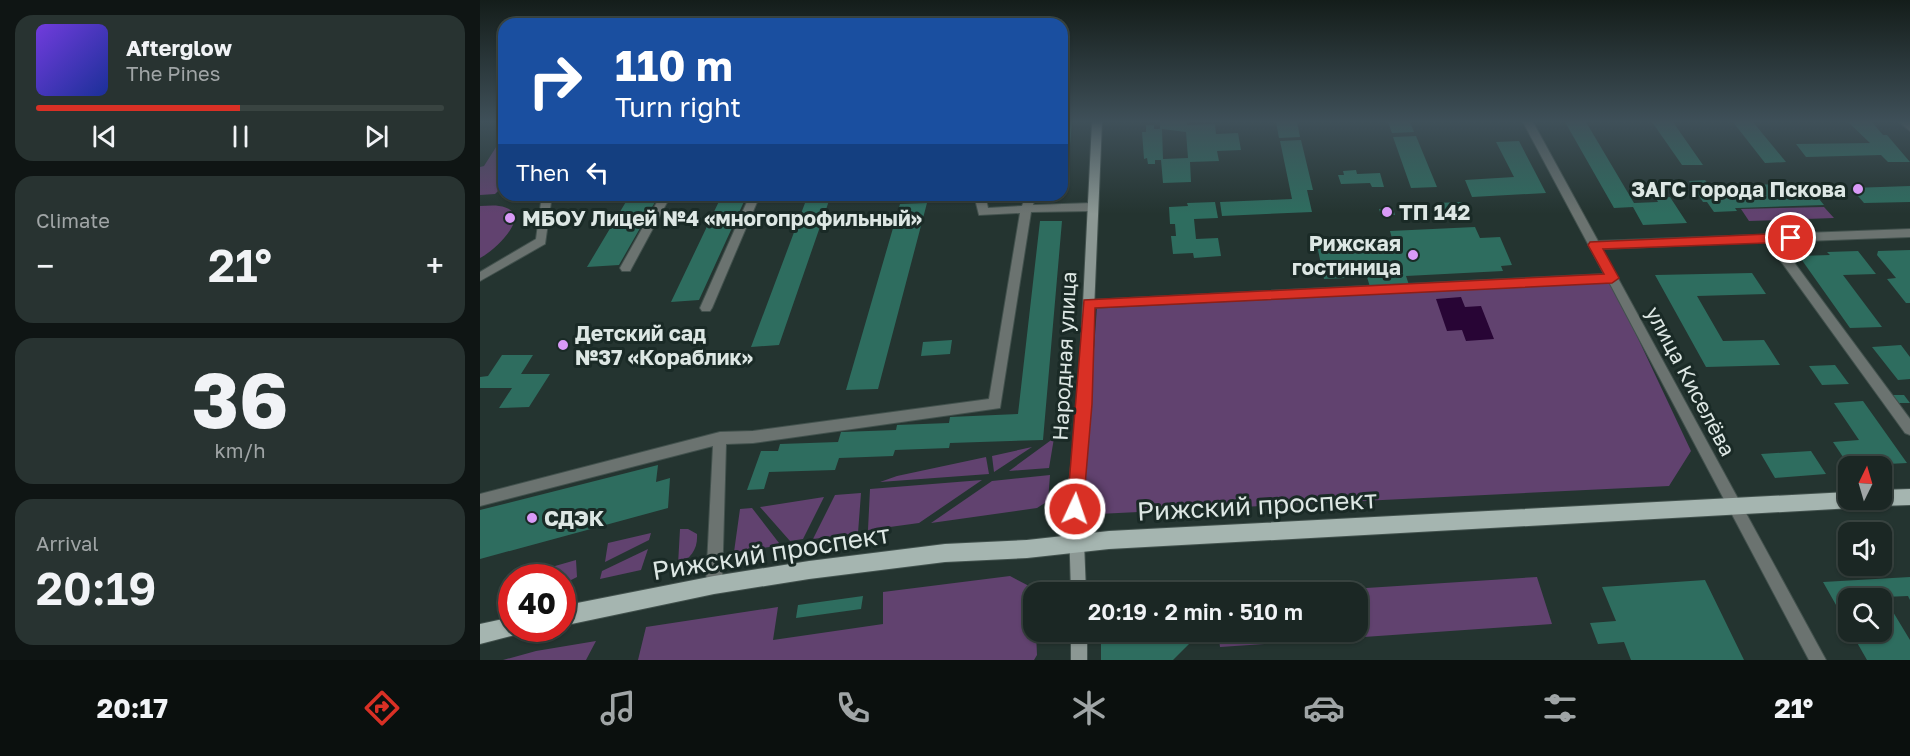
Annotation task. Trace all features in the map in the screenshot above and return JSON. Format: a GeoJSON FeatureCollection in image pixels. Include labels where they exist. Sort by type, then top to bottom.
{"type":"FeatureCollection","features":[{"type":"Feature","properties":{"kind":"main road"},"geometry":{"type":"LineString","coordinates":[[1892,498],[1910,497]]}},
{"type":"Feature","properties":{"kind":"main road","name":"Рижский проспект"},"geometry":{"type":"LineString","coordinates":[[576,613],[714,585],[809,570],[945,553],[1027,549],[1109,540],[1838,501]]}},
{"type":"Feature","properties":{"kind":"main road"},"geometry":{"type":"LineString","coordinates":[[480,634],[498,630]]}},
{"type":"Feature","properties":{"kind":"street","name":"Народная улица"},"geometry":{"type":"LineString","coordinates":[[1077,582],[1075,492],[1084,404],[1095,153]]}},
{"type":"Feature","properties":{"kind":"street","name":"улица Киселёва"},"geometry":{"type":"LineString","coordinates":[[1545,153],[1818,660]]}},
{"type":"Feature","properties":{"kind":"street"},"geometry":{"type":"LineString","coordinates":[[480,277],[541,241],[546,201]]}},
{"type":"Feature","properties":{"kind":"street"},"geometry":{"type":"LineString","coordinates":[[626,268],[663,201]]}},
{"type":"Feature","properties":{"kind":"street"},"geometry":{"type":"LineString","coordinates":[[706,308],[752,201]]}},
{"type":"Feature","properties":{"kind":"street"},"geometry":{"type":"LineString","coordinates":[[981,201],[983,212],[1092,207]]}},
{"type":"Feature","properties":{"kind":"street"},"geometry":{"type":"LineString","coordinates":[[480,500],[720,438],[753,437],[995,404],[1029,201]]}},
{"type":"Feature","properties":{"kind":"street"},"geometry":{"type":"LineString","coordinates":[[1594,245],[1910,233]]}},
{"type":"Feature","properties":{"kind":"street"},"geometry":{"type":"LineString","coordinates":[[1770,238],[1910,429]]}},
{"type":"Feature","properties":{"kind":"street"},"geometry":{"type":"LineString","coordinates":[[1089,304],[1612,278]]}},
{"type":"Feature","properties":{"kind":"street"},"geometry":{"type":"LineString","coordinates":[[714,585],[720,438]]}},
{"type":"Feature","properties":{"kind":"street"},"geometry":{"type":"LineString","coordinates":[[1079,642],[1079,660]]}},
{"type":"Feature","properties":{"kind":"shaded area"},"geometry":{"type":"Polygon","coordinates":[[[492,153],[498,153],[498,191],[495,194],[480,195],[480,167],[484,166],[492,153]]]}},
{"type":"Feature","properties":{"kind":"shaded area"},"geometry":{"type":"Polygon","coordinates":[[[480,206],[499,206],[510,209],[514,215],[514,223],[503,240],[480,258],[480,206]]]}},
{"type":"Feature","properties":{"kind":"shaded area"},"geometry":{"type":"Polygon","coordinates":[[[1824,207],[1834,218],[1749,221],[1741,209],[1824,207]]]}},
{"type":"Feature","properties":{"kind":"shaded area"},"geometry":{"type":"Polygon","coordinates":[[[1611,281],[1691,451],[1669,486],[1098,514],[1085,480],[1097,306],[1611,281]]]}},
{"type":"Feature","properties":{"kind":"shaded area"},"geometry":{"type":"Polygon","coordinates":[[[1461,297],[1465,307],[1481,306],[1494,339],[1466,341],[1462,330],[1447,331],[1436,299],[1461,297]]]}},
{"type":"Feature","properties":{"kind":"shaded area"},"geometry":{"type":"Polygon","coordinates":[[[1054,438],[1049,468],[1009,471],[1054,438]]]}},
{"type":"Feature","properties":{"kind":"shaded area"},"geometry":{"type":"Polygon","coordinates":[[[1032,447],[994,472],[992,456],[1032,447]]]}},
{"type":"Feature","properties":{"kind":"shaded area"},"geometry":{"type":"Polygon","coordinates":[[[986,457],[989,474],[880,482],[897,476],[986,457]]]}},
{"type":"Feature","properties":{"kind":"shaded area"},"geometry":{"type":"Polygon","coordinates":[[[1050,475],[1048,501],[1037,508],[931,523],[992,481],[1050,475]]]}},
{"type":"Feature","properties":{"kind":"shaded area"},"geometry":{"type":"Polygon","coordinates":[[[982,480],[919,523],[868,530],[870,489],[982,480]]]}},
{"type":"Feature","properties":{"kind":"shaded area"},"geometry":{"type":"Polygon","coordinates":[[[861,493],[858,533],[813,539],[835,495],[861,493]]]}},
{"type":"Feature","properties":{"kind":"shaded area"},"geometry":{"type":"Polygon","coordinates":[[[824,497],[803,539],[790,541],[760,507],[824,497]]]}},
{"type":"Feature","properties":{"kind":"shaded area"},"geometry":{"type":"Polygon","coordinates":[[[752,508],[779,543],[777,546],[734,552],[740,509],[752,508]]]}},
{"type":"Feature","properties":{"kind":"shaded area"},"geometry":{"type":"Polygon","coordinates":[[[680,529],[688,529],[697,534],[697,539],[693,552],[678,565],[680,529]]]}},
{"type":"Feature","properties":{"kind":"shaded area"},"geometry":{"type":"Polygon","coordinates":[[[651,533],[649,540],[605,562],[608,543],[651,533]]]}},
{"type":"Feature","properties":{"kind":"shaded area"},"geometry":{"type":"Polygon","coordinates":[[[648,549],[641,570],[600,579],[602,571],[648,549]]]}},
{"type":"Feature","properties":{"kind":"shaded area"},"geometry":{"type":"Polygon","coordinates":[[[576,560],[577,577],[576,564],[562,564],[576,560]]]}},
{"type":"Feature","properties":{"kind":"shaded area"},"geometry":{"type":"Polygon","coordinates":[[[1010,576],[1023,583],[1023,642],[1036,642],[1037,655],[1034,660],[638,660],[646,627],[778,607],[773,640],[883,624],[883,592],[1010,576]]]}},
{"type":"Feature","properties":{"kind":"shaded area"},"geometry":{"type":"Polygon","coordinates":[[[1537,577],[1552,624],[1368,637],[1368,588],[1537,577]]]}},
{"type":"Feature","properties":{"kind":"shaded area"},"geometry":{"type":"Polygon","coordinates":[[[596,641],[586,660],[503,660],[536,651],[596,641]]]}},
{"type":"Feature","properties":{"kind":"shaded area"},"geometry":{"type":"Polygon","coordinates":[[[1219,642],[1292,642],[1220,647],[1219,642]]]}},
{"type":"Feature","properties":{"kind":"building"},"geometry":{"type":"Polygon","coordinates":[[[1144,153],[1163,153],[1163,159],[1188,158],[1188,153],[1217,153],[1219,161],[1190,162],[1191,182],[1163,183],[1161,160],[1155,160],[1155,164],[1148,164],[1147,158],[1144,159],[1144,153]]]}},
{"type":"Feature","properties":{"kind":"building"},"geometry":{"type":"Polygon","coordinates":[[[1282,153],[1304,153],[1313,190],[1307,190],[1312,212],[1222,216],[1220,202],[1292,199],[1282,153]]]}},
{"type":"Feature","properties":{"kind":"building"},"geometry":{"type":"Polygon","coordinates":[[[1399,153],[1423,153],[1437,187],[1411,188],[1399,153]]]}},
{"type":"Feature","properties":{"kind":"building"},"geometry":{"type":"Polygon","coordinates":[[[1502,153],[1525,153],[1546,193],[1472,197],[1465,180],[1514,177],[1502,153]]]}},
{"type":"Feature","properties":{"kind":"building"},"geometry":{"type":"Polygon","coordinates":[[[1583,153],[1604,153],[1634,203],[1658,202],[1656,198],[1670,197],[1687,223],[1643,225],[1633,207],[1614,208],[1583,153]]]}},
{"type":"Feature","properties":{"kind":"building"},"geometry":{"type":"Polygon","coordinates":[[[1673,153],[1694,153],[1703,165],[1682,165],[1673,153]]]}},
{"type":"Feature","properties":{"kind":"building"},"geometry":{"type":"Polygon","coordinates":[[[1757,153],[1778,153],[1786,162],[1765,163],[1757,153]]]}},
{"type":"Feature","properties":{"kind":"building"},"geometry":{"type":"Polygon","coordinates":[[[1803,153],[1902,153],[1910,162],[1888,162],[1881,155],[1806,157],[1803,153]]]}},
{"type":"Feature","properties":{"kind":"building"},"geometry":{"type":"Polygon","coordinates":[[[1356,170],[1357,174],[1380,173],[1384,187],[1372,187],[1370,183],[1341,184],[1338,175],[1344,175],[1343,171],[1356,170]]]}},
{"type":"Feature","properties":{"kind":"building"},"geometry":{"type":"Polygon","coordinates":[[[1705,180],[1713,191],[1728,191],[1724,186],[1806,183],[1824,205],[1735,208],[1737,211],[1714,212],[1707,202],[1703,202],[1689,181],[1705,180]]]}},
{"type":"Feature","properties":{"kind":"building"},"geometry":{"type":"Polygon","coordinates":[[[1910,186],[1910,202],[1864,203],[1851,188],[1910,186]]]}},
{"type":"Feature","properties":{"kind":"building"},"geometry":{"type":"Polygon","coordinates":[[[626,201],[656,201],[619,265],[587,267],[626,201]]]}},
{"type":"Feature","properties":{"kind":"building"},"geometry":{"type":"Polygon","coordinates":[[[719,201],[744,201],[699,300],[671,302],[719,201]]]}},
{"type":"Feature","properties":{"kind":"building"},"geometry":{"type":"Polygon","coordinates":[[[806,201],[829,201],[779,345],[751,347],[806,201]]]}},
{"type":"Feature","properties":{"kind":"building"},"geometry":{"type":"Polygon","coordinates":[[[1215,202],[1218,218],[1194,219],[1196,239],[1218,238],[1221,256],[1194,258],[1193,253],[1173,254],[1171,236],[1176,236],[1175,224],[1170,224],[1169,207],[1188,206],[1187,203],[1215,202]]]}},
{"type":"Feature","properties":{"kind":"building"},"geometry":{"type":"Polygon","coordinates":[[[1462,202],[1464,209],[1438,210],[1436,203],[1462,202]]]}},
{"type":"Feature","properties":{"kind":"building"},"geometry":{"type":"Polygon","coordinates":[[[927,203],[878,389],[846,390],[900,204],[927,203]]]}},
{"type":"Feature","properties":{"kind":"building","name":"ТП 142"},"geometry":{"type":"Polygon","coordinates":[[[1393,208],[1395,215],[1381,215],[1379,209],[1393,208]]]}},
{"type":"Feature","properties":{"kind":"building"},"geometry":{"type":"Polygon","coordinates":[[[1040,221],[1062,221],[1043,440],[950,443],[949,448],[895,450],[893,456],[839,458],[835,470],[769,472],[764,489],[747,490],[761,451],[778,451],[780,444],[838,442],[841,432],[896,430],[897,425],[949,423],[950,417],[1018,414],[1040,221]]]}},
{"type":"Feature","properties":{"kind":"building","name":"Рижская гостиница"},"geometry":{"type":"Polygon","coordinates":[[[1475,227],[1480,238],[1500,237],[1512,265],[1501,266],[1503,271],[1406,276],[1409,285],[1370,287],[1367,277],[1324,279],[1317,245],[1393,242],[1390,231],[1475,227]]]}},
{"type":"Feature","properties":{"kind":"building"},"geometry":{"type":"Polygon","coordinates":[[[1910,250],[1910,303],[1906,303],[1887,279],[1896,278],[1877,255],[1878,251],[1910,250]]]}},
{"type":"Feature","properties":{"kind":"building"},"geometry":{"type":"Polygon","coordinates":[[[1858,251],[1876,274],[1843,275],[1882,327],[1850,328],[1799,256],[1858,251]]]}},
{"type":"Feature","properties":{"kind":"building"},"geometry":{"type":"Polygon","coordinates":[[[1752,273],[1766,294],[1697,296],[1723,341],[1764,340],[1780,365],[1706,367],[1655,275],[1752,273]]]}},
{"type":"Feature","properties":{"kind":"building"},"geometry":{"type":"Polygon","coordinates":[[[952,340],[950,354],[921,356],[923,342],[952,340]]]}},
{"type":"Feature","properties":{"kind":"building"},"geometry":{"type":"Polygon","coordinates":[[[1901,345],[1910,357],[1910,379],[1898,380],[1872,347],[1901,345]]]}},
{"type":"Feature","properties":{"kind":"building"},"geometry":{"type":"Polygon","coordinates":[[[502,355],[533,355],[521,374],[550,374],[529,407],[499,408],[512,388],[480,388],[480,377],[488,376],[502,355]]]}},
{"type":"Feature","properties":{"kind":"building"},"geometry":{"type":"Polygon","coordinates":[[[1835,365],[1849,384],[1822,385],[1809,366],[1835,365]]]}},
{"type":"Feature","properties":{"kind":"building"},"geometry":{"type":"Polygon","coordinates":[[[1893,395],[1904,395],[1910,403],[1899,403],[1893,395]]]}},
{"type":"Feature","properties":{"kind":"building"},"geometry":{"type":"Polygon","coordinates":[[[1863,401],[1907,463],[1892,464],[1892,456],[1842,456],[1833,442],[1859,440],[1834,403],[1863,401]]]}},
{"type":"Feature","properties":{"kind":"building"},"geometry":{"type":"Polygon","coordinates":[[[1811,451],[1826,474],[1775,478],[1761,454],[1811,451]]]}},
{"type":"Feature","properties":{"kind":"building"},"geometry":{"type":"Polygon","coordinates":[[[658,465],[656,482],[670,478],[668,508],[480,559],[480,510],[658,465]]]}},
{"type":"Feature","properties":{"kind":"building"},"geometry":{"type":"Polygon","coordinates":[[[1910,577],[1910,600],[1908,596],[1892,597],[1892,588],[1838,588],[1838,608],[1823,582],[1910,577]]]}},
{"type":"Feature","properties":{"kind":"building"},"geometry":{"type":"Polygon","coordinates":[[[1705,580],[1744,660],[1631,660],[1624,642],[1598,644],[1590,623],[1616,621],[1602,587],[1705,580]]]}},
{"type":"Feature","properties":{"kind":"building"},"geometry":{"type":"Polygon","coordinates":[[[863,596],[861,609],[796,618],[798,605],[863,596]]]}},
{"type":"Feature","properties":{"kind":"building"},"geometry":{"type":"Polygon","coordinates":[[[1892,610],[1910,640],[1910,660],[1867,660],[1857,642],[1892,642],[1892,610]]]}},
{"type":"Feature","properties":{"kind":"building"},"geometry":{"type":"Polygon","coordinates":[[[1101,642],[1191,642],[1173,660],[1101,660],[1101,642]]]}},
{"type":"Feature","properties":{"kind":"place","name":"ЗАГС города Пскова"},"geometry":{"type":"Point","coordinates":[1858,189]}},
{"type":"Feature","properties":{"kind":"place","name":"ТП 142"},"geometry":{"type":"Point","coordinates":[1387,212]}},
{"type":"Feature","properties":{"kind":"place","name":"МБОУ Лицей №4 «многопрофильный»"},"geometry":{"type":"Point","coordinates":[510,218]}},
{"type":"Feature","properties":{"kind":"place","name":"Рижская гостиница"},"geometry":{"type":"Point","coordinates":[1413,255]}},
{"type":"Feature","properties":{"kind":"place","name":"Детский сад №37 «Кораблик»"},"geometry":{"type":"Point","coordinates":[563,345]}},
{"type":"Feature","properties":{"kind":"place","name":"СДЭК"},"geometry":{"type":"Point","coordinates":[532,518]}},
{"type":"Feature","properties":{"kind":"route"},"geometry":{"type":"LineString","coordinates":[[1075,509],[1084,404],[1089,304],[1612,278],[1594,245],[1791,238]]}}]}
